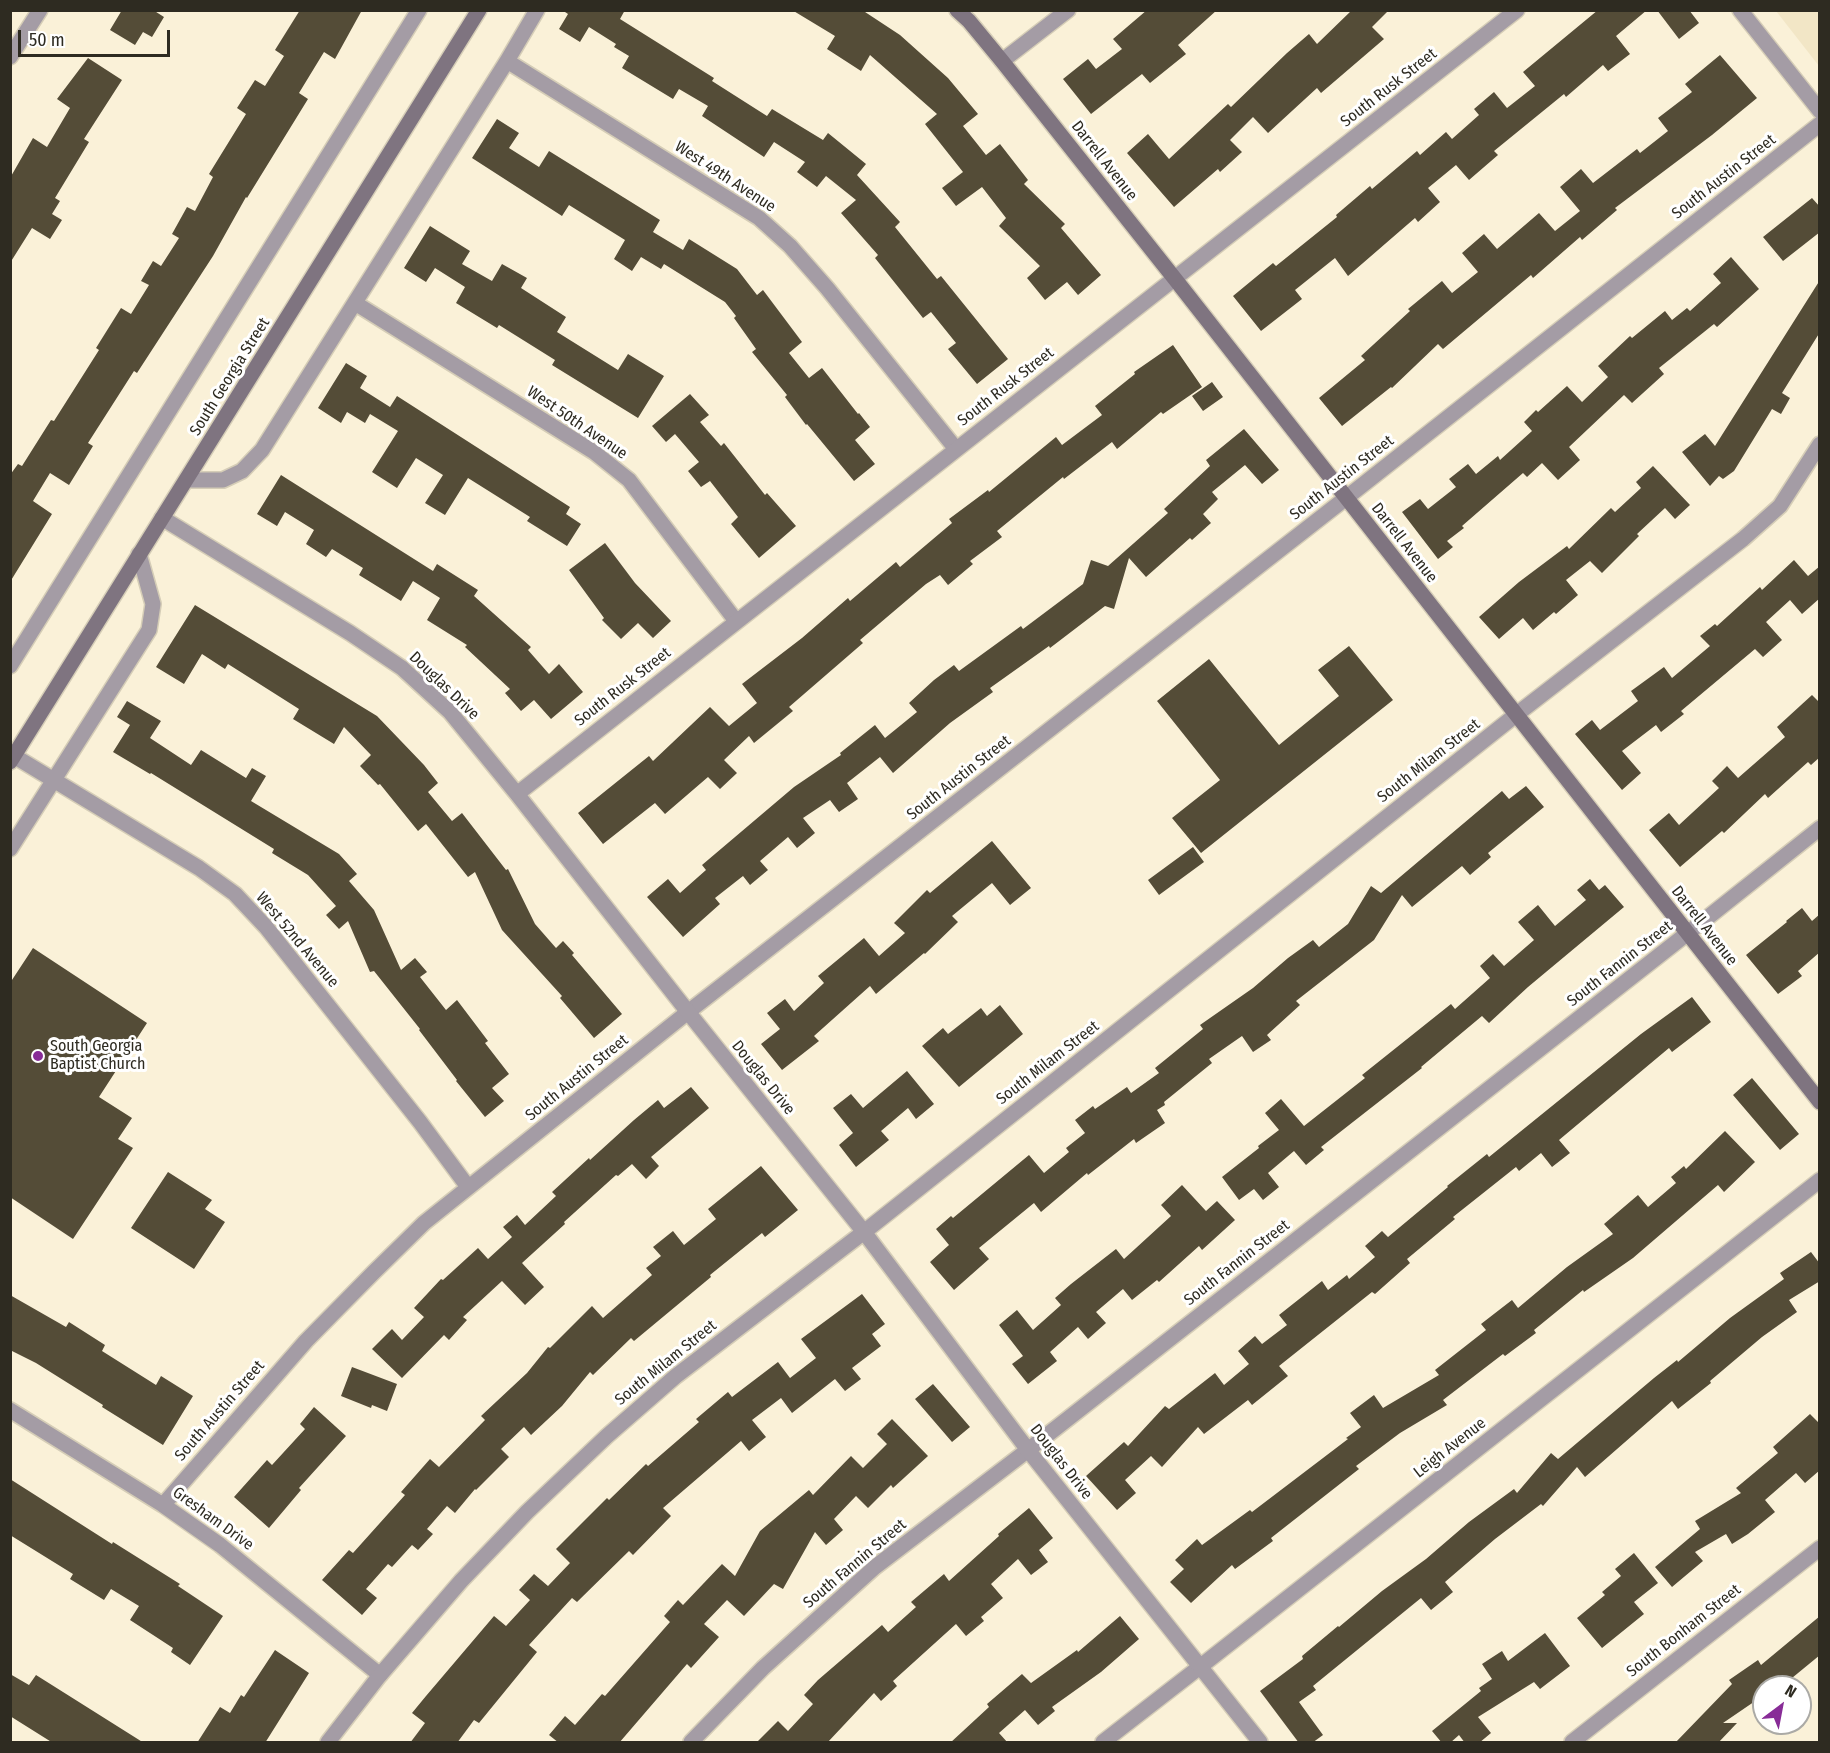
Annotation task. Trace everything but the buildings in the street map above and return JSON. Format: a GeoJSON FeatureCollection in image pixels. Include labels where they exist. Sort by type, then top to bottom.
{"type":"FeatureCollection","features":[{"type":"Feature","properties":{"kind":"main road","name":"South Georgia Street"},"geometry":{"type":"LineString","coordinates":[[12,759],[479,10]]}},
{"type":"Feature","properties":{"kind":"main road","name":"Darrell Avenue"},"geometry":{"type":"LineString","coordinates":[[957,10],[1002,61],[1175,279],[1820,1101]]}},
{"type":"Feature","properties":{"kind":"street"},"geometry":{"type":"LineString","coordinates":[[10,57],[40,10]]}},
{"type":"Feature","properties":{"kind":"street"},"geometry":{"type":"LineString","coordinates":[[10,666],[419,10]]}},
{"type":"Feature","properties":{"kind":"street"},"geometry":{"type":"LineString","coordinates":[[187,480],[223,480],[242,471],[262,450],[507,62],[537,10]]}},
{"type":"Feature","properties":{"kind":"street"},"geometry":{"type":"LineString","coordinates":[[1002,61],[1068,10]]}},
{"type":"Feature","properties":{"kind":"street","name":"South Rusk Street"},"geometry":{"type":"LineString","coordinates":[[517,794],[1517,10]]}},
{"type":"Feature","properties":{"kind":"street"},"geometry":{"type":"LineString","coordinates":[[1740,10],[1820,111]]}},
{"type":"Feature","properties":{"kind":"street","name":"West 49th Avenue"},"geometry":{"type":"LineString","coordinates":[[507,62],[759,218],[790,246],[827,288],[956,449]]}},
{"type":"Feature","properties":{"kind":"street","name":"South Austin Street"},"geometry":{"type":"LineString","coordinates":[[163,1505],[306,1341],[424,1223],[688,1012],[1820,124]]}},
{"type":"Feature","properties":{"kind":"street","name":"West 50th Avenue"},"geometry":{"type":"LineString","coordinates":[[355,303],[594,452],[629,480],[736,621]]}},
{"type":"Feature","properties":{"kind":"street","name":"South Milam Street"},"geometry":{"type":"LineString","coordinates":[[328,1743],[380,1675],[461,1581],[527,1512],[607,1436],[676,1376],[864,1232],[1517,714],[1743,539],[1780,506],[1820,444]]}},
{"type":"Feature","properties":{"kind":"street","name":"Douglas Drive"},"geometry":{"type":"LineString","coordinates":[[162,518],[350,633],[402,668],[450,712],[864,1232],[1028,1450],[1260,1743]]}},
{"type":"Feature","properties":{"kind":"street"},"geometry":{"type":"LineString","coordinates":[[10,849],[149,630],[153,604],[139,554]]}},
{"type":"Feature","properties":{"kind":"street","name":"West 52nd Avenue"},"geometry":{"type":"LineString","coordinates":[[12,759],[53,780],[199,868],[235,894],[266,927],[420,1122],[468,1187]]}},
{"type":"Feature","properties":{"kind":"street","name":"South Fannin Street"},"geometry":{"type":"LineString","coordinates":[[691,1743],[763,1668],[875,1567],[1688,934],[1820,828]]}},
{"type":"Feature","properties":{"kind":"street","name":"Leigh Avenue"},"geometry":{"type":"LineString","coordinates":[[1103,1743],[1820,1180]]}},
{"type":"Feature","properties":{"kind":"street","name":"Gresham Drive"},"geometry":{"type":"LineString","coordinates":[[10,1410],[163,1505],[220,1545],[380,1675]]}},
{"type":"Feature","properties":{"kind":"street","name":"South Bonham Street"},"geometry":{"type":"LineString","coordinates":[[1572,1743],[1820,1548]]}},
{"type":"Feature","properties":{"kind":"shaded area"},"geometry":{"type":"Polygon","coordinates":[[[1776,11],[1819,11],[1819,66],[1776,11]]]}},
{"type":"Feature","properties":{"kind":"place","name":"South Georgia Baptist Church"},"geometry":{"type":"Point","coordinates":[38,1056]}}]}
